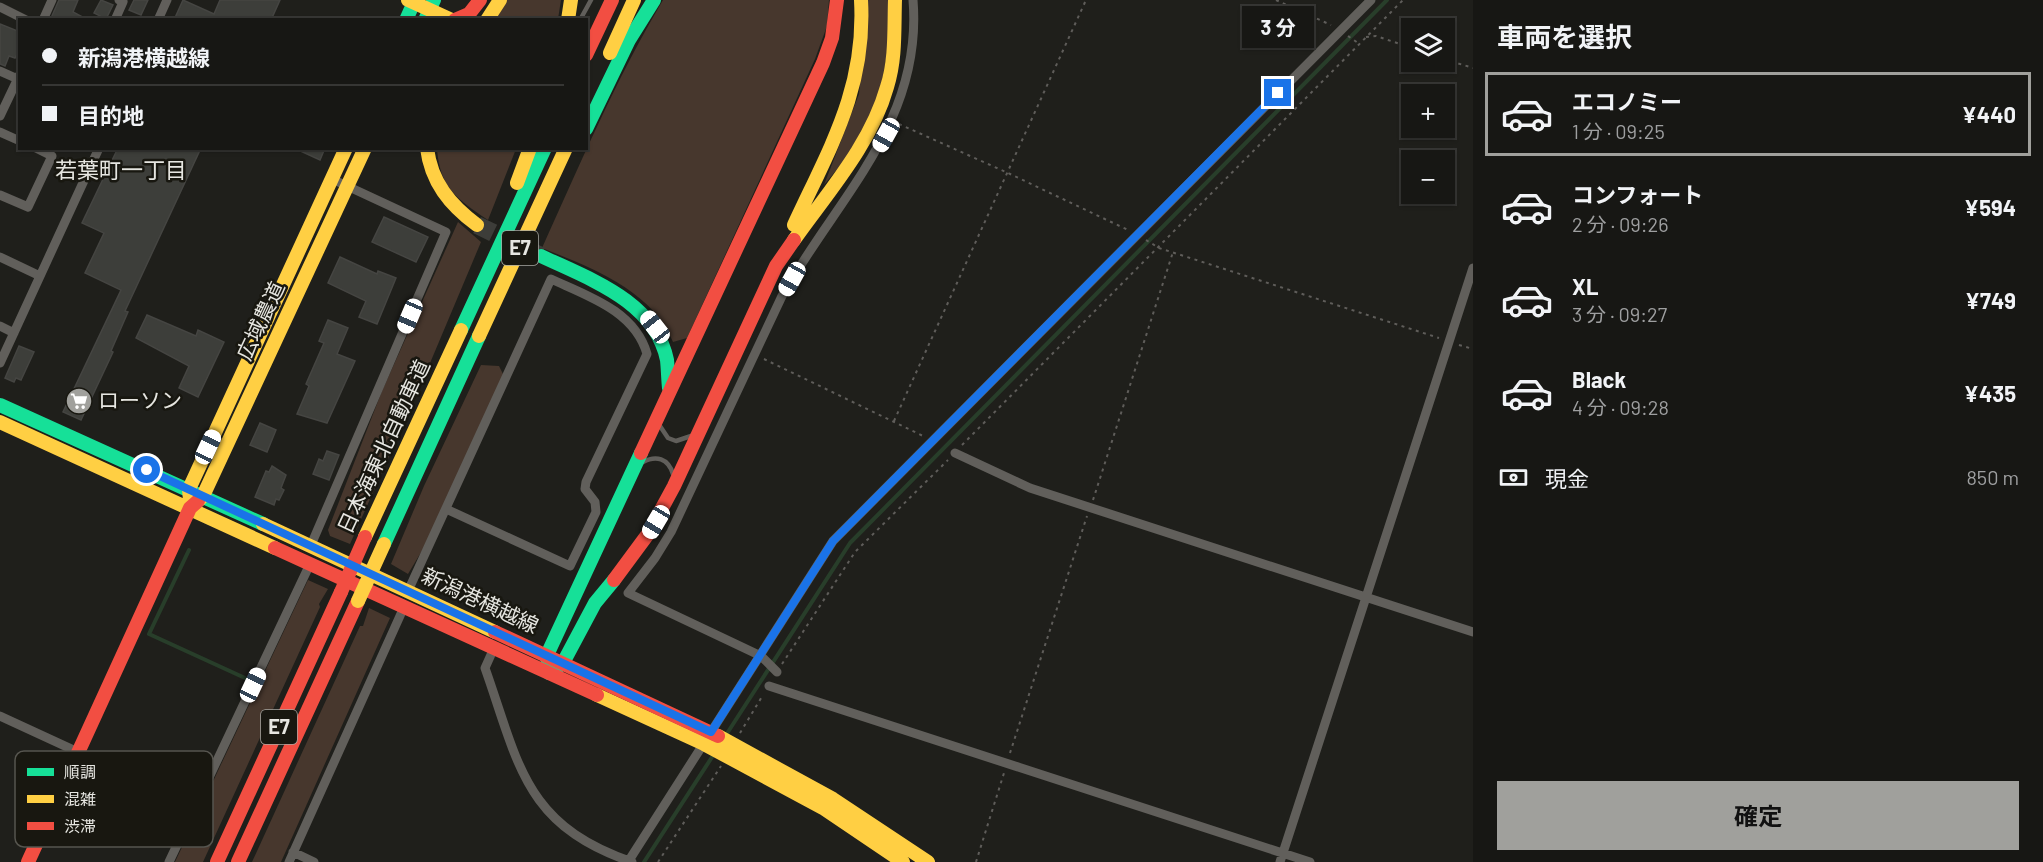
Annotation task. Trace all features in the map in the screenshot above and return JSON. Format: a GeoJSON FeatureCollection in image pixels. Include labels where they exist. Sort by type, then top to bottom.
{"type":"FeatureCollection","features":[{"type":"Feature","properties":{"kind":"main road"},"geometry":{"type":"LineString","coordinates":[[458,18],[469,14],[480,0]]}},
{"type":"Feature","properties":{"kind":"main road"},"geometry":{"type":"LineString","coordinates":[[489,18],[500,0]]}},
{"type":"Feature","properties":{"kind":"main road"},"geometry":{"type":"LineString","coordinates":[[568,18],[571,0]]}},
{"type":"Feature","properties":{"kind":"main road"},"geometry":{"type":"LineString","coordinates":[[588,51],[612,0]]}},
{"type":"Feature","properties":{"kind":"main road"},"geometry":{"type":"LineString","coordinates":[[588,99],[634,0]]}},
{"type":"Feature","properties":{"kind":"main road"},"geometry":{"type":"LineString","coordinates":[[588,125],[629,40],[654,0]]}},
{"type":"Feature","properties":{"kind":"main road"},"geometry":{"type":"LineString","coordinates":[[549,674],[547,655],[823,63],[832,38],[837,0]]}},
{"type":"Feature","properties":{"kind":"main road"},"geometry":{"type":"LineString","coordinates":[[549,674],[562,663],[595,603],[633,557],[663,509],[776,266],[849,105],[862,47],[861,0]]}},
{"type":"Feature","properties":{"kind":"main road"},"geometry":{"type":"LineString","coordinates":[[776,266],[849,165],[878,114],[888,85],[894,51],[895,0]]}},
{"type":"Feature","properties":{"kind":"main road"},"geometry":{"type":"LineString","coordinates":[[407,18],[412,1],[448,18]]}},
{"type":"Feature","properties":{"kind":"main road","name":"広域農道"},"geometry":{"type":"LineString","coordinates":[[190,508],[189,489],[345,150]]}},
{"type":"Feature","properties":{"kind":"main road","name":"広域農道"},"geometry":{"type":"LineString","coordinates":[[79,751],[190,508],[203,496],[364,150]]}},
{"type":"Feature","properties":{"kind":"main road"},"geometry":{"type":"LineString","coordinates":[[427,150],[431,169],[441,191],[456,209],[477,225]]}},
{"type":"Feature","properties":{"kind":"main road"},"geometry":{"type":"LineString","coordinates":[[456,342],[529,150]]}},
{"type":"Feature","properties":{"kind":"main road","name":"日本海東北自動車道"},"geometry":{"type":"LineString","coordinates":[[217,862],[544,150]]}},
{"type":"Feature","properties":{"kind":"main road","name":"日本海東北自動車道"},"geometry":{"type":"LineString","coordinates":[[238,862],[565,150]]}},
{"type":"Feature","properties":{"kind":"main road"},"geometry":{"type":"LineString","coordinates":[[475,346],[533,242],[577,150]]}},
{"type":"Feature","properties":{"kind":"main road"},"geometry":{"type":"LineString","coordinates":[[541,256],[616,293],[646,315],[662,340],[666,352],[669,393]]}},
{"type":"Feature","properties":{"kind":"main road","name":"新潟港横越線"},"geometry":{"type":"LineString","coordinates":[[0,405],[189,489],[547,655],[730,750],[823,808],[903,862]]}},
{"type":"Feature","properties":{"kind":"main road","name":"新潟港横越線"},"geometry":{"type":"LineString","coordinates":[[0,422],[549,674],[707,738]]}},
{"type":"Feature","properties":{"kind":"main road","name":"新潟港横越線"},"geometry":{"type":"LineString","coordinates":[[730,750],[792,773],[859,814],[928,862]]}},
{"type":"Feature","properties":{"kind":"main road","name":"広域農道"},"geometry":{"type":"LineString","coordinates":[[28,862],[35,847]]}},
{"type":"Feature","properties":{"kind":"street"},"geometry":{"type":"LineString","coordinates":[[44,18],[52,0]]}},
{"type":"Feature","properties":{"kind":"street"},"geometry":{"type":"LineString","coordinates":[[116,18],[123,2],[119,0]]}},
{"type":"Feature","properties":{"kind":"street"},"geometry":{"type":"LineString","coordinates":[[159,18],[167,0]]}},
{"type":"Feature","properties":{"kind":"street"},"geometry":{"type":"LineString","coordinates":[[777,672],[761,656],[628,593],[655,558],[671,532],[754,355],[801,262],[872,161],[892,121],[908,75],[914,26],[913,0]]}},
{"type":"Feature","properties":{"kind":"street"},"geometry":{"type":"LineString","coordinates":[[494,648],[485,668],[513,749],[525,778],[540,803],[560,825],[582,841],[629,862],[833,541],[1371,0]]}},
{"type":"Feature","properties":{"kind":"street"},"geometry":{"type":"LineString","coordinates":[[0,7],[22,18]]}},
{"type":"Feature","properties":{"kind":"street"},"geometry":{"type":"LineString","coordinates":[[0,71],[18,77]]}},
{"type":"Feature","properties":{"kind":"street"},"geometry":{"type":"LineString","coordinates":[[0,116],[18,79]]}},
{"type":"Feature","properties":{"kind":"street"},"geometry":{"type":"LineString","coordinates":[[0,132],[18,140]]}},
{"type":"Feature","properties":{"kind":"street"},"geometry":{"type":"LineString","coordinates":[[0,195],[28,207],[52,156],[40,150]]}},
{"type":"Feature","properties":{"kind":"street"},"geometry":{"type":"LineString","coordinates":[[0,363],[98,150]]}},
{"type":"Feature","properties":{"kind":"street"},"geometry":{"type":"LineString","coordinates":[[311,545],[446,232],[332,179]]}},
{"type":"Feature","properties":{"kind":"street"},"geometry":{"type":"LineString","coordinates":[[0,257],[40,276]]}},
{"type":"Feature","properties":{"kind":"street"},"geometry":{"type":"LineString","coordinates":[[1282,858],[1473,268]]}},
{"type":"Feature","properties":{"kind":"street"},"geometry":{"type":"LineString","coordinates":[[408,591],[551,279],[596,299],[637,330],[647,354],[586,482],[585,489],[595,502],[596,512],[570,566],[446,509]]}},
{"type":"Feature","properties":{"kind":"street"},"geometry":{"type":"LineString","coordinates":[[0,326],[14,333]]}},
{"type":"Feature","properties":{"kind":"street"},"geometry":{"type":"LineString","coordinates":[[955,453],[1030,488],[1473,632]]}},
{"type":"Feature","properties":{"kind":"street"},"geometry":{"type":"LineString","coordinates":[[213,768],[310,564]]}},
{"type":"Feature","properties":{"kind":"street"},"geometry":{"type":"LineString","coordinates":[[289,862],[404,607]]}},
{"type":"Feature","properties":{"kind":"street"},"geometry":{"type":"LineString","coordinates":[[769,686],[1007,763],[1282,858],[1310,862]]}},
{"type":"Feature","properties":{"kind":"street"},"geometry":{"type":"LineString","coordinates":[[0,716],[74,751]]}},
{"type":"Feature","properties":{"kind":"street"},"geometry":{"type":"LineString","coordinates":[[169,862],[176,847]]}},
{"type":"Feature","properties":{"kind":"street"},"geometry":{"type":"LineString","coordinates":[[293,852],[314,862]]}},
{"type":"Feature","properties":{"kind":"lane"},"geometry":{"type":"LineString","coordinates":[[581,18],[591,0]]}},
{"type":"Feature","properties":{"kind":"lane"},"geometry":{"type":"LineString","coordinates":[[658,418],[663,433],[676,441],[692,436],[703,423]]}},
{"type":"Feature","properties":{"kind":"lane"},"geometry":{"type":"LineString","coordinates":[[636,467],[646,460],[661,458],[671,468],[674,486]]}},
{"type":"Feature","properties":{"kind":"path"},"geometry":{"type":"LineString","coordinates":[[894,421],[1086,0]]}},
{"type":"Feature","properties":{"kind":"path"},"geometry":{"type":"LineString","coordinates":[[1276,0],[1341,30]]}},
{"type":"Feature","properties":{"kind":"path"},"geometry":{"type":"LineString","coordinates":[[777,672],[855,552],[1403,0]]}},
{"type":"Feature","properties":{"kind":"path"},"geometry":{"type":"LineString","coordinates":[[1366,37],[1376,36],[1401,44]]}},
{"type":"Feature","properties":{"kind":"path"},"geometry":{"type":"LineString","coordinates":[[1455,62],[1473,68]]}},
{"type":"Feature","properties":{"kind":"path"},"geometry":{"type":"LineString","coordinates":[[892,121],[1008,173],[1138,235],[1159,248],[1473,349]]}},
{"type":"Feature","properties":{"kind":"path"},"geometry":{"type":"LineString","coordinates":[[976,862],[1173,252]]}},
{"type":"Feature","properties":{"kind":"path"},"geometry":{"type":"LineString","coordinates":[[754,355],[933,441]]}},
{"type":"Feature","properties":{"kind":"path"},"geometry":{"type":"LineString","coordinates":[[658,862],[769,686]]}},
{"type":"Feature","properties":{"kind":"shaded area"},"geometry":{"type":"Polygon","coordinates":[[[507,0],[561,0],[558,18],[496,18],[507,0]]]}},
{"type":"Feature","properties":{"kind":"shaded area"},"geometry":{"type":"Polygon","coordinates":[[[663,0],[829,0],[827,26],[815,59],[687,338],[673,342],[663,324],[635,294],[599,272],[542,248],[614,91],[663,0]]]}},
{"type":"Feature","properties":{"kind":"shaded area"},"geometry":{"type":"Polygon","coordinates":[[[868,0],[890,0],[888,49],[879,96],[848,156],[824,185],[859,94],[868,0]]]}},
{"type":"Feature","properties":{"kind":"shaded area"},"geometry":{"type":"Polygon","coordinates":[[[437,150],[516,150],[488,220],[467,206],[452,191],[446,183],[437,150]]]}},
{"type":"Feature","properties":{"kind":"shaded area"},"geometry":{"type":"Polygon","coordinates":[[[458,222],[481,242],[350,544],[330,536],[328,530],[382,391],[458,222]]]}},
{"type":"Feature","properties":{"kind":"shaded area"},"geometry":{"type":"Polygon","coordinates":[[[481,365],[499,366],[504,376],[423,549],[408,574],[391,564],[424,486],[481,365]]]}},
{"type":"Feature","properties":{"kind":"shaded area"},"geometry":{"type":"Polygon","coordinates":[[[308,580],[328,589],[319,604],[320,607],[213,840],[213,781],[308,580]]]}},
{"type":"Feature","properties":{"kind":"shaded area"},"geometry":{"type":"Polygon","coordinates":[[[369,608],[390,618],[281,862],[252,862],[360,626],[363,626],[369,608]]]}},
{"type":"Feature","properties":{"kind":"shaded area"},"geometry":{"type":"Polygon","coordinates":[[[182,847],[210,847],[203,862],[175,862],[182,847]]]}},
{"type":"Feature","properties":{"kind":"building"},"geometry":{"type":"Polygon","coordinates":[[[59,0],[78,0],[73,12],[84,18],[51,18],[59,0]]]}},
{"type":"Feature","properties":{"kind":"building"},"geometry":{"type":"Polygon","coordinates":[[[101,0],[113,5],[106,18],[94,13],[101,0]]]}},
{"type":"Feature","properties":{"kind":"building"},"geometry":{"type":"Polygon","coordinates":[[[134,0],[148,0],[141,15],[129,10],[134,0]]]}},
{"type":"Feature","properties":{"kind":"building"},"geometry":{"type":"Polygon","coordinates":[[[183,0],[214,14],[220,0],[280,0],[272,18],[175,18],[183,0]]]}},
{"type":"Feature","properties":{"kind":"building"},"geometry":{"type":"Polygon","coordinates":[[[0,24],[18,31],[18,52],[15,58],[9,56],[5,66],[0,64],[0,24]]]}},
{"type":"Feature","properties":{"kind":"building"},"geometry":{"type":"Polygon","coordinates":[[[117,150],[200,150],[125,311],[128,312],[111,351],[113,352],[81,420],[63,412],[121,290],[85,273],[104,233],[82,223],[117,150]]]}},
{"type":"Feature","properties":{"kind":"building"},"geometry":{"type":"Polygon","coordinates":[[[298,150],[324,150],[320,160],[298,150]]]}},
{"type":"Feature","properties":{"kind":"building"},"geometry":{"type":"Polygon","coordinates":[[[384,217],[428,237],[416,262],[372,242],[384,217]]]}},
{"type":"Feature","properties":{"kind":"building"},"geometry":{"type":"Polygon","coordinates":[[[340,257],[377,274],[378,271],[396,278],[377,324],[359,317],[366,301],[328,283],[340,257]]]}},
{"type":"Feature","properties":{"kind":"building"},"geometry":{"type":"Polygon","coordinates":[[[147,315],[196,336],[198,330],[224,342],[198,397],[179,388],[189,366],[136,338],[147,315]]]}},
{"type":"Feature","properties":{"kind":"building"},"geometry":{"type":"Polygon","coordinates":[[[328,320],[348,328],[337,354],[355,361],[327,423],[297,414],[309,386],[306,384],[324,343],[319,341],[328,320]]]}},
{"type":"Feature","properties":{"kind":"building"},"geometry":{"type":"Polygon","coordinates":[[[19,346],[34,352],[21,380],[16,378],[14,382],[5,378],[19,346]]]}},
{"type":"Feature","properties":{"kind":"building"},"geometry":{"type":"Polygon","coordinates":[[[260,423],[276,430],[267,452],[250,445],[260,423]]]}},
{"type":"Feature","properties":{"kind":"building"},"geometry":{"type":"Polygon","coordinates":[[[327,451],[339,455],[329,480],[313,474],[319,459],[323,461],[327,451]]]}},
{"type":"Feature","properties":{"kind":"building"},"geometry":{"type":"Polygon","coordinates":[[[272,466],[286,475],[281,488],[284,490],[274,505],[255,497],[266,471],[269,472],[272,466]]]}},
{"type":"Feature","properties":{"kind":"waterway"},"geometry":{"type":"LineString","coordinates":[[726,735],[850,543],[1387,0]]}},
{"type":"Feature","properties":{"kind":"waterway"},"geometry":{"type":"LineString","coordinates":[[189,550],[149,634],[245,678]]}},
{"type":"Feature","properties":{"kind":"waterway"},"geometry":{"type":"LineString","coordinates":[[644,862],[714,754]]}},
{"type":"Feature","properties":{"kind":"tunnel"},"geometry":{"type":"LineString","coordinates":[[477,225],[541,256]]}},
{"type":"Feature","properties":{"kind":"traffic: fast"},"geometry":{"type":"LineString","coordinates":[[407,18],[415,0]]}},
{"type":"Feature","properties":{"kind":"traffic: fast"},"geometry":{"type":"LineString","coordinates":[[426,18],[434,0]]}},
{"type":"Feature","properties":{"kind":"traffic: fast"},"geometry":{"type":"LineString","coordinates":[[588,125],[629,40],[654,0]]}},
{"type":"Feature","properties":{"kind":"traffic: fast"},"geometry":{"type":"LineString","coordinates":[[461,330],[544,150]]}},
{"type":"Feature","properties":{"kind":"traffic: fast"},"geometry":{"type":"LineString","coordinates":[[541,256],[599,283],[635,307],[649,322],[660,340],[667,360],[669,388]]}},
{"type":"Feature","properties":{"kind":"traffic: fast"},"geometry":{"type":"LineString","coordinates":[[384,544],[479,336]]}},
{"type":"Feature","properties":{"kind":"traffic: fast"},"geometry":{"type":"LineString","coordinates":[[0,405],[263,524]]}},
{"type":"Feature","properties":{"kind":"traffic: fast"},"geometry":{"type":"LineString","coordinates":[[614,580],[595,603],[563,663],[549,673],[547,655],[641,453]]}},
{"type":"Feature","properties":{"kind":"traffic: slow"},"geometry":{"type":"LineString","coordinates":[[408,0],[448,18]]}},
{"type":"Feature","properties":{"kind":"traffic: slow"},"geometry":{"type":"LineString","coordinates":[[488,18],[500,0]]}},
{"type":"Feature","properties":{"kind":"traffic: slow"},"geometry":{"type":"LineString","coordinates":[[568,18],[571,0]]}},
{"type":"Feature","properties":{"kind":"traffic: slow"},"geometry":{"type":"LineString","coordinates":[[610,53],[634,0]]}},
{"type":"Feature","properties":{"kind":"traffic: slow"},"geometry":{"type":"LineString","coordinates":[[794,225],[843,117],[858,62],[861,0]]}},
{"type":"Feature","properties":{"kind":"traffic: slow"},"geometry":{"type":"LineString","coordinates":[[794,240],[860,148],[880,108],[892,66],[895,0]]}},
{"type":"Feature","properties":{"kind":"traffic: slow"},"geometry":{"type":"LineString","coordinates":[[190,500],[189,489],[345,150]]}},
{"type":"Feature","properties":{"kind":"traffic: slow"},"geometry":{"type":"LineString","coordinates":[[198,501],[203,496],[364,150]]}},
{"type":"Feature","properties":{"kind":"traffic: slow"},"geometry":{"type":"LineString","coordinates":[[427,150],[433,172],[443,192],[477,225]]}},
{"type":"Feature","properties":{"kind":"traffic: slow"},"geometry":{"type":"LineString","coordinates":[[517,183],[529,150]]}},
{"type":"Feature","properties":{"kind":"traffic: slow"},"geometry":{"type":"LineString","coordinates":[[479,336],[565,150]]}},
{"type":"Feature","properties":{"kind":"traffic: slow"},"geometry":{"type":"LineString","coordinates":[[365,537],[461,330]]}},
{"type":"Feature","properties":{"kind":"traffic: slow"},"geometry":{"type":"LineString","coordinates":[[0,422],[275,548]]}},
{"type":"Feature","properties":{"kind":"traffic: slow"},"geometry":{"type":"LineString","coordinates":[[263,524],[495,632]]}},
{"type":"Feature","properties":{"kind":"traffic: slow"},"geometry":{"type":"LineString","coordinates":[[358,601],[384,544]]}},
{"type":"Feature","properties":{"kind":"traffic: slow"},"geometry":{"type":"LineString","coordinates":[[597,695],[704,744],[823,808],[903,862]]}},
{"type":"Feature","properties":{"kind":"traffic: slow"},"geometry":{"type":"LineString","coordinates":[[718,736],[833,799],[928,862]]}},
{"type":"Feature","properties":{"kind":"traffic: jam"},"geometry":{"type":"LineString","coordinates":[[460,18],[469,14],[480,0]]}},
{"type":"Feature","properties":{"kind":"traffic: jam"},"geometry":{"type":"LineString","coordinates":[[588,51],[612,0]]}},
{"type":"Feature","properties":{"kind":"traffic: jam"},"geometry":{"type":"LineString","coordinates":[[641,453],[823,63],[832,38],[837,0]]}},
{"type":"Feature","properties":{"kind":"traffic: jam"},"geometry":{"type":"LineString","coordinates":[[614,580],[648,534],[674,486],[776,266],[794,240]]}},
{"type":"Feature","properties":{"kind":"traffic: jam"},"geometry":{"type":"LineString","coordinates":[[79,751],[190,508],[198,501]]}},
{"type":"Feature","properties":{"kind":"traffic: jam"},"geometry":{"type":"LineString","coordinates":[[341,592],[365,537]]}},
{"type":"Feature","properties":{"kind":"traffic: jam"},"geometry":{"type":"LineString","coordinates":[[275,548],[597,695]]}},
{"type":"Feature","properties":{"kind":"traffic: jam"},"geometry":{"type":"LineString","coordinates":[[217,862],[341,592]]}},
{"type":"Feature","properties":{"kind":"traffic: jam"},"geometry":{"type":"LineString","coordinates":[[238,862],[358,601]]}},
{"type":"Feature","properties":{"kind":"traffic: jam"},"geometry":{"type":"LineString","coordinates":[[495,632],[718,736]]}},
{"type":"Feature","properties":{"kind":"traffic: jam"},"geometry":{"type":"LineString","coordinates":[[28,862],[35,847]]}},
{"type":"Feature","properties":{"kind":"place","name":"ローソン"},"geometry":{"type":"Point","coordinates":[79,401]}},
{"type":"Feature","properties":{"kind":"district","name":"若葉町一丁目"},"geometry":{"type":"Point","coordinates":[121,170]}},
{"type":"Feature","properties":{"kind":"route"},"geometry":{"type":"LineString","coordinates":[[147,470],[711,732],[833,541],[1278,93]]}}]}
